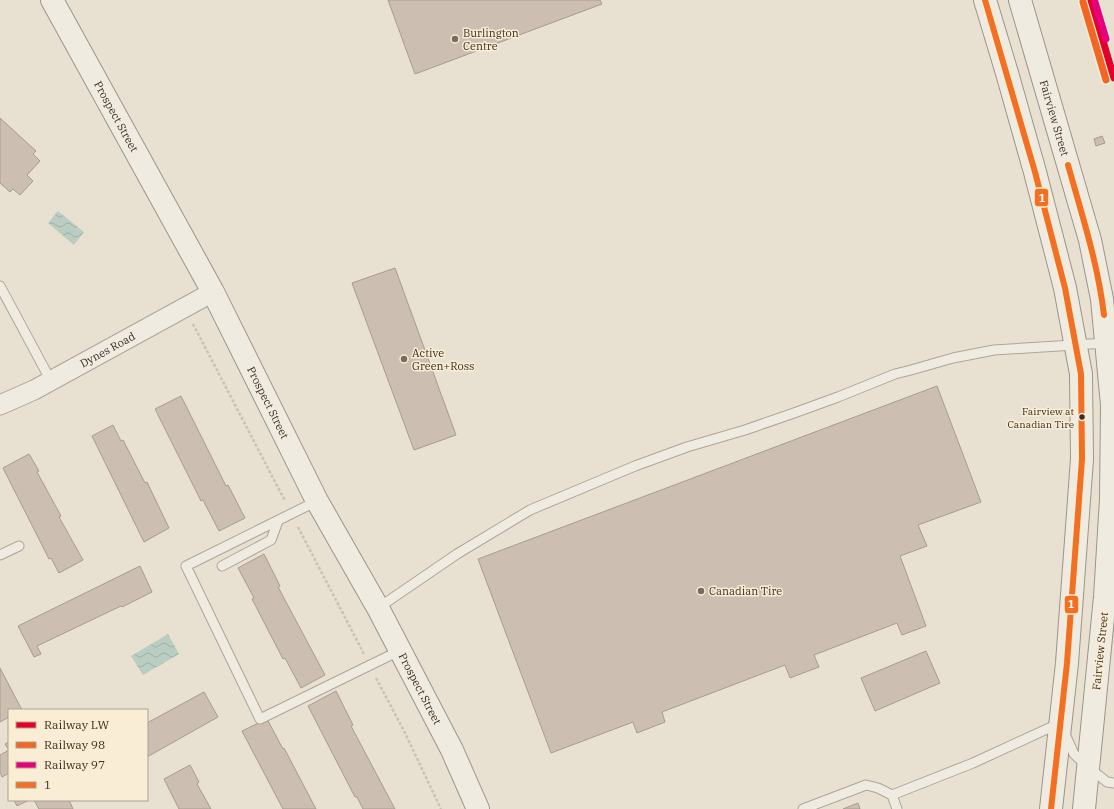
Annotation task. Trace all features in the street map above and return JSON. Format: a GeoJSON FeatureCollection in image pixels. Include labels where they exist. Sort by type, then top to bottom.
{"type":"FeatureCollection","features":[{"type":"Feature","properties":{"kind":"main road","name":"Prospect Street"},"geometry":{"type":"LineString","coordinates":[[52,0],[213,292],[317,502],[378,608],[452,750],[478,809]]}},
{"type":"Feature","properties":{"kind":"main road"},"geometry":{"type":"LineString","coordinates":[[985,0],[1035,172],[1065,288],[1081,374],[1082,459],[1067,663],[1051,809]]}},
{"type":"Feature","properties":{"kind":"main road","name":"Fairview Street"},"geometry":{"type":"LineString","coordinates":[[1020,0],[1090,240],[1102,299],[1112,405],[1111,499],[1105,597],[1084,809]]}},
{"type":"Feature","properties":{"kind":"street","name":"Dynes Road"},"geometry":{"type":"LineString","coordinates":[[0,404],[34,390],[213,292]]}},
{"type":"Feature","properties":{"kind":"lane"},"geometry":{"type":"LineString","coordinates":[[0,286],[51,381]]}},
{"type":"Feature","properties":{"kind":"lane"},"geometry":{"type":"LineString","coordinates":[[378,608],[457,554],[530,510],[635,466],[687,447],[745,430],[794,413],[895,374],[953,358],[994,350],[1106,343]]}},
{"type":"Feature","properties":{"kind":"lane"},"geometry":{"type":"LineString","coordinates":[[317,502],[186,566],[260,719],[399,650]]}},
{"type":"Feature","properties":{"kind":"lane"},"geometry":{"type":"LineString","coordinates":[[222,566],[271,540],[278,521]]}},
{"type":"Feature","properties":{"kind":"lane"},"geometry":{"type":"LineString","coordinates":[[0,554],[19,546]]}},
{"type":"Feature","properties":{"kind":"lane"},"geometry":{"type":"LineString","coordinates":[[892,795],[973,763],[1060,723],[1074,754],[1107,782],[1114,783]]}},
{"type":"Feature","properties":{"kind":"lane"},"geometry":{"type":"LineString","coordinates":[[802,809],[866,785],[878,788],[892,795],[897,809]]}},
{"type":"Feature","properties":{"kind":"path"},"geometry":{"type":"LineString","coordinates":[[184,308],[404,731],[441,809]]}},
{"type":"Feature","properties":{"kind":"water"},"geometry":{"type":"Polygon","coordinates":[[[58,211],[84,232],[74,245],[48,223],[58,211]]]}},
{"type":"Feature","properties":{"kind":"water"},"geometry":{"type":"Polygon","coordinates":[[[168,634],[179,654],[143,675],[131,656],[168,634]]]}},
{"type":"Feature","properties":{"kind":"building","name":"Burlington Centre"},"geometry":{"type":"Polygon","coordinates":[[[388,0],[600,0],[602,4],[415,74],[388,0]]]}},
{"type":"Feature","properties":{"kind":"building"},"geometry":{"type":"Polygon","coordinates":[[[0,118],[36,151],[33,154],[40,161],[27,175],[33,181],[20,195],[13,189],[10,192],[0,183],[0,118]]]}},
{"type":"Feature","properties":{"kind":"building"},"geometry":{"type":"Polygon","coordinates":[[[1102,136],[1105,143],[1096,146],[1094,139],[1102,136]]]}},
{"type":"Feature","properties":{"kind":"building","name":"Active Green+Ross"},"geometry":{"type":"Polygon","coordinates":[[[395,268],[456,435],[414,450],[352,283],[395,268]]]}},
{"type":"Feature","properties":{"kind":"building","name":"Canadian Tire"},"geometry":{"type":"Polygon","coordinates":[[[937,386],[981,502],[918,525],[927,546],[900,556],[926,626],[902,635],[897,623],[814,655],[819,667],[790,678],[785,665],[662,712],[665,722],[637,733],[633,722],[551,753],[478,559],[937,386]]]}},
{"type":"Feature","properties":{"kind":"building"},"geometry":{"type":"Polygon","coordinates":[[[181,396],[226,486],[228,485],[245,518],[219,531],[203,500],[201,501],[155,409],[181,396]]]}},
{"type":"Feature","properties":{"kind":"building"},"geometry":{"type":"Polygon","coordinates":[[[113,425],[121,441],[123,440],[145,483],[147,482],[169,528],[144,542],[92,436],[113,425]]]}},
{"type":"Feature","properties":{"kind":"building"},"geometry":{"type":"Polygon","coordinates":[[[29,454],[61,516],[59,517],[83,560],[59,573],[51,558],[49,559],[3,468],[29,454]]]}},
{"type":"Feature","properties":{"kind":"building"},"geometry":{"type":"Polygon","coordinates":[[[264,554],[280,586],[278,587],[325,675],[301,688],[285,658],[283,659],[238,568],[264,554]]]}},
{"type":"Feature","properties":{"kind":"building"},"geometry":{"type":"Polygon","coordinates":[[[140,566],[152,592],[37,646],[41,654],[34,657],[18,626],[140,566]]]}},
{"type":"Feature","properties":{"kind":"building"},"geometry":{"type":"Polygon","coordinates":[[[926,651],[940,683],[875,711],[861,678],[926,651]]]}},
{"type":"Feature","properties":{"kind":"building"},"geometry":{"type":"Polygon","coordinates":[[[0,668],[21,709],[8,709],[8,718],[0,722],[0,668]]]}},
{"type":"Feature","properties":{"kind":"building"},"geometry":{"type":"Polygon","coordinates":[[[336,691],[353,725],[351,726],[395,809],[363,809],[357,797],[355,797],[308,706],[336,691]]]}},
{"type":"Feature","properties":{"kind":"building"},"geometry":{"type":"Polygon","coordinates":[[[204,692],[218,717],[148,756],[148,722],[204,692]]]}},
{"type":"Feature","properties":{"kind":"building"},"geometry":{"type":"Polygon","coordinates":[[[267,719],[316,809],[283,809],[242,731],[267,719]]]}},
{"type":"Feature","properties":{"kind":"building"},"geometry":{"type":"Polygon","coordinates":[[[8,751],[8,774],[2,777],[0,772],[0,755],[8,751]]]}},
{"type":"Feature","properties":{"kind":"building"},"geometry":{"type":"Polygon","coordinates":[[[190,765],[199,782],[197,784],[211,809],[179,809],[164,779],[190,765]]]}},
{"type":"Feature","properties":{"kind":"building"},"geometry":{"type":"Polygon","coordinates":[[[14,801],[27,801],[17,806],[14,801]]]}},
{"type":"Feature","properties":{"kind":"building"},"geometry":{"type":"Polygon","coordinates":[[[35,801],[69,801],[73,809],[39,809],[35,801]]]}},
{"type":"Feature","properties":{"kind":"building"},"geometry":{"type":"Polygon","coordinates":[[[858,803],[860,809],[843,809],[858,803]]]}},
{"type":"Feature","properties":{"kind":"rail line","name":"LW"},"geometry":{"type":"LineString","coordinates":[[1091,0],[1114,78]]}},
{"type":"Feature","properties":{"kind":"rail line","name":"98"},"geometry":{"type":"LineString","coordinates":[[1083,2],[1106,80]]}},
{"type":"Feature","properties":{"kind":"rail line","name":"97"},"geometry":{"type":"LineString","coordinates":[[1095,2],[1106,39]]}},
{"type":"Feature","properties":{"kind":"transit line","name":"1"},"geometry":{"type":"LineString","coordinates":[[985,0],[1035,172],[1065,288],[1081,374],[1082,459],[1067,663],[1051,809]]}},
{"type":"Feature","properties":{"kind":"transit line","name":"1"},"geometry":{"type":"LineString","coordinates":[[1068,165],[1094,258],[1104,315]]}},
{"type":"Feature","properties":{"kind":"place","name":"Burlington Centre"},"geometry":{"type":"Point","coordinates":[455,39]}},
{"type":"Feature","properties":{"kind":"place","name":"Active Green+Ross"},"geometry":{"type":"Point","coordinates":[404,359]}},
{"type":"Feature","properties":{"kind":"place","name":"Fairview at Canadian Tire"},"geometry":{"type":"Point","coordinates":[1082,417]}},
{"type":"Feature","properties":{"kind":"place","name":"Canadian Tire"},"geometry":{"type":"Point","coordinates":[701,591]}}]}
